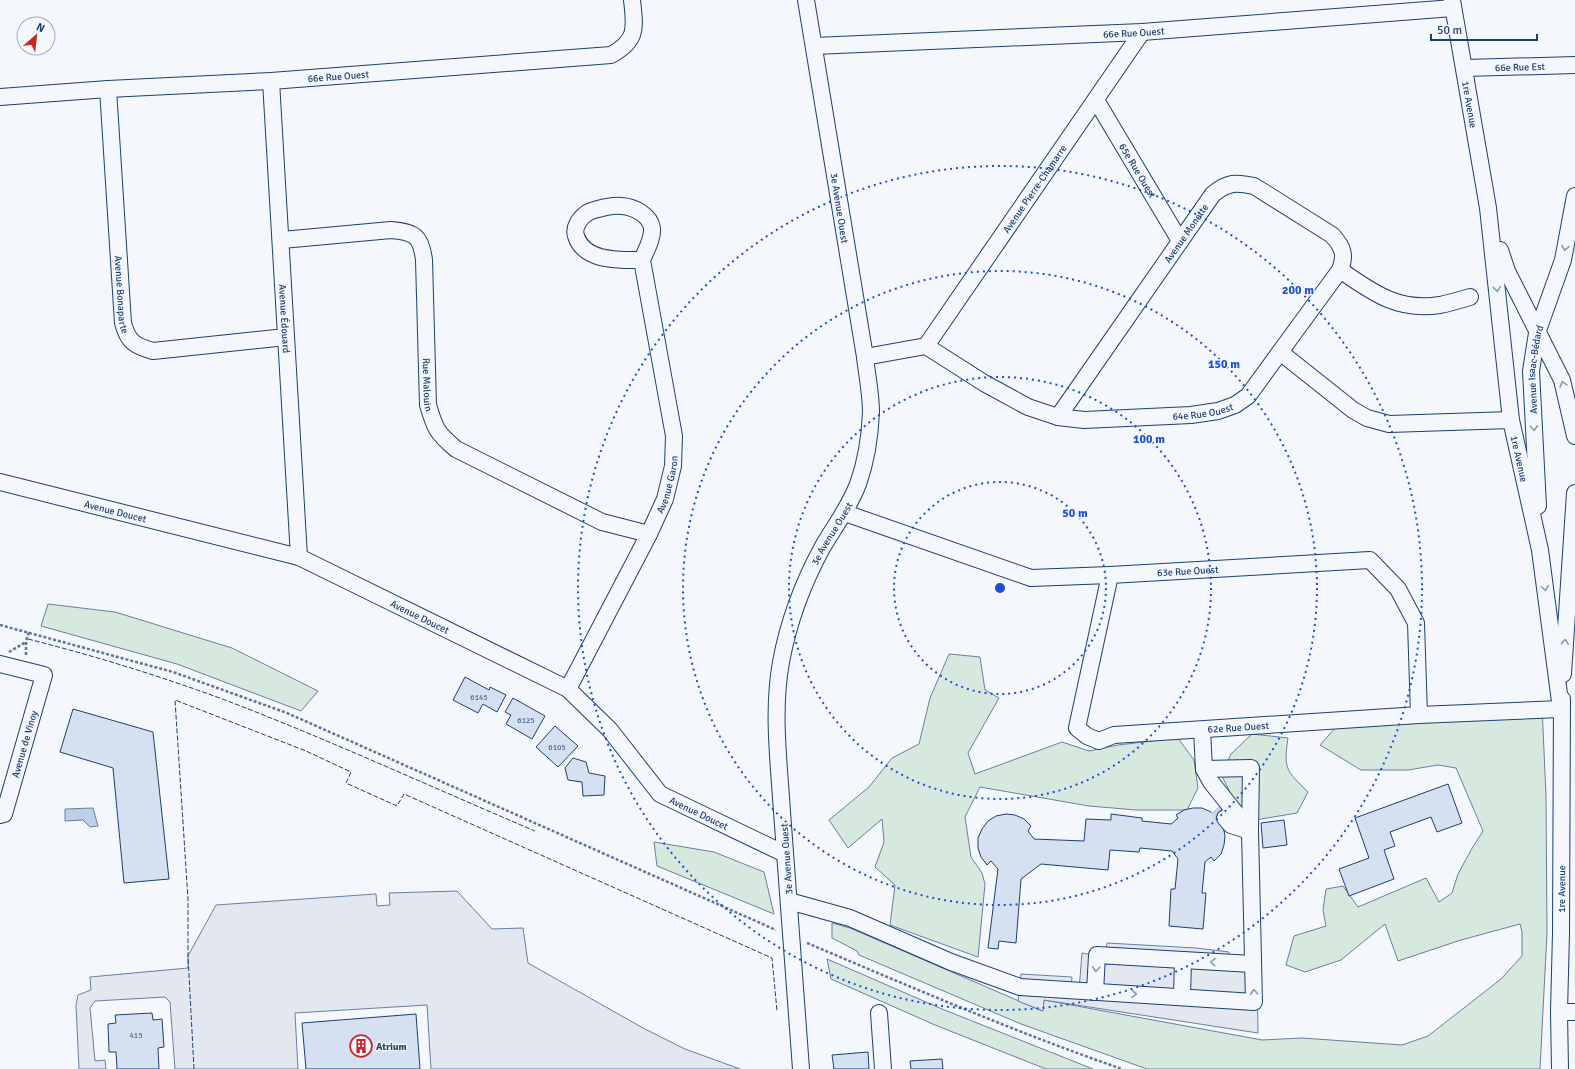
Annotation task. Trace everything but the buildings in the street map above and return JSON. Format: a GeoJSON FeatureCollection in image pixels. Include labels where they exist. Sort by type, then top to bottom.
{"type":"FeatureCollection","features":[{"type":"Feature","properties":{"kind":"street","name":"66e Rue Ouest"},"geometry":{"type":"LineString","coordinates":[[0,97],[108,89],[271,81],[611,55],[624,48],[631,38],[634,27],[632,0]]}},
{"type":"Feature","properties":{"kind":"street","name":"3e Avenue Ouest"},"geometry":{"type":"LineString","coordinates":[[801,1069],[785,854],[776,698],[781,662],[790,625],[805,585],[822,549],[845,512],[858,484],[866,454],[871,411],[865,357],[806,0]]}},
{"type":"Feature","properties":{"kind":"street","name":"66e Rue Ouest"},"geometry":{"type":"LineString","coordinates":[[814,46],[1142,32],[1452,4]]}},
{"type":"Feature","properties":{"kind":"street","name":"1re Avenue"},"geometry":{"type":"LineString","coordinates":[[1452,4],[1488,208],[1511,420],[1540,550],[1561,709]]}},
{"type":"Feature","properties":{"kind":"street","name":"Avenue Pierre-Chamarre"},"geometry":{"type":"LineString","coordinates":[[926,346],[1142,32]]}},
{"type":"Feature","properties":{"kind":"street","name":"66e Rue Est"},"geometry":{"type":"LineString","coordinates":[[1464,68],[1575,65]]}},
{"type":"Feature","properties":{"kind":"street","name":"Avenue Édouard"},"geometry":{"type":"LineString","coordinates":[[271,81],[282,240],[286,337],[299,556]]}},
{"type":"Feature","properties":{"kind":"street","name":"Avenue Bonaparte"},"geometry":{"type":"LineString","coordinates":[[108,89],[123,323],[126,334],[132,343],[141,348],[153,350],[286,337]]}},
{"type":"Feature","properties":{"kind":"street","name":"65e Rue Ouest"},"geometry":{"type":"LineString","coordinates":[[1096,100],[1180,241]]}},
{"type":"Feature","properties":{"kind":"street","name":"Avenue Monette"},"geometry":{"type":"LineString","coordinates":[[1058,417],[1213,194],[1223,186],[1243,183],[1254,186],[1332,235],[1339,242],[1343,251],[1344,260],[1340,270],[1280,352]]}},
{"type":"Feature","properties":{"kind":"street","name":"Avenue Isaac-Bédard"},"geometry":{"type":"LineString","coordinates":[[1540,550],[1531,371],[1537,333],[1563,260],[1575,196]]}},
{"type":"Feature","properties":{"kind":"street"},"geometry":{"type":"LineString","coordinates":[[622,206],[636,210],[646,217],[652,228],[650,242],[642,260],[598,257],[586,251],[578,244],[575,232],[578,221],[588,212],[605,207],[622,206]]}},
{"type":"Feature","properties":{"kind":"street","name":"1re Avenue"},"geometry":{"type":"LineString","coordinates":[[1488,208],[1507,271],[1562,380],[1575,436]]}},
{"type":"Feature","properties":{"kind":"street","name":"Rue Malouin"},"geometry":{"type":"LineString","coordinates":[[282,240],[391,230],[407,231],[417,238],[422,249],[424,260],[428,405],[433,423],[441,437],[456,449],[602,522],[649,534]]}},
{"type":"Feature","properties":{"kind":"street","name":"Avenue Garon"},"geometry":{"type":"LineString","coordinates":[[568,689],[649,534],[665,499],[674,466],[674,436],[642,260]]}},
{"type":"Feature","properties":{"kind":"street"},"geometry":{"type":"LineString","coordinates":[[1340,270],[1372,293],[1390,302],[1413,306],[1439,305],[1470,297]]}},
{"type":"Feature","properties":{"kind":"street"},"geometry":{"type":"LineString","coordinates":[[865,357],[926,346]]}},
{"type":"Feature","properties":{"kind":"street","name":"64e Rue Ouest"},"geometry":{"type":"LineString","coordinates":[[926,346],[984,383],[1028,407],[1058,417],[1084,420],[1191,415],[1218,411],[1235,405],[1248,396],[1280,352]]}},
{"type":"Feature","properties":{"kind":"street"},"geometry":{"type":"LineString","coordinates":[[1280,352],[1353,410],[1367,418],[1389,424],[1511,420]]}},
{"type":"Feature","properties":{"kind":"street","name":"Avenue Doucet"},"geometry":{"type":"LineString","coordinates":[[0,482],[299,556],[568,689],[610,730],[660,794],[785,854]]}},
{"type":"Feature","properties":{"kind":"street","name":"1re Avenue"},"geometry":{"type":"LineString","coordinates":[[1560,1069],[1561,709],[1575,492]]}},
{"type":"Feature","properties":{"kind":"street","name":"63e Rue Ouest"},"geometry":{"type":"LineString","coordinates":[[845,512],[1031,578],[1370,560],[1398,589],[1416,623],[1419,715]]}},
{"type":"Feature","properties":{"kind":"street","name":"62e Rue Ouest"},"geometry":{"type":"LineString","coordinates":[[1110,575],[1077,728],[1087,736],[1099,741],[1114,735],[1419,715],[1561,709]]}},
{"type":"Feature","properties":{"kind":"street"},"geometry":{"type":"LineString","coordinates":[[3,659],[26,670]]}},
{"type":"Feature","properties":{"kind":"street","name":"Avenue de Vinoy"},"geometry":{"type":"LineString","coordinates":[[2,815],[44,675],[26,670]]}},
{"type":"Feature","properties":{"kind":"street"},"geometry":{"type":"LineString","coordinates":[[1202,730],[1210,799],[1231,825],[1250,831]]}},
{"type":"Feature","properties":{"kind":"street"},"geometry":{"type":"LineString","coordinates":[[789,901],[850,918],[951,962],[1020,987],[1254,1002],[1250,831],[1251,768],[1207,775]]}},
{"type":"Feature","properties":{"kind":"street"},"geometry":{"type":"LineString","coordinates":[[1207,775],[1250,831]]}},
{"type":"Feature","properties":{"kind":"street"},"geometry":{"type":"LineString","coordinates":[[1095,992],[1097,955],[1252,964]]}},
{"type":"Feature","properties":{"kind":"street"},"geometry":{"type":"LineString","coordinates":[[1182,997],[1183,960]]}},
{"type":"Feature","properties":{"kind":"street"},"geometry":{"type":"LineString","coordinates":[[1559,1012],[1575,1012]]}},
{"type":"Feature","properties":{"kind":"street"},"geometry":{"type":"LineString","coordinates":[[878,1013],[883,1069]]}},
{"type":"Feature","properties":{"kind":"path"},"geometry":{"type":"LineString","coordinates":[[0,625],[173,672],[287,713],[778,930]]}},
{"type":"Feature","properties":{"kind":"path"},"geometry":{"type":"LineString","coordinates":[[26,670],[26,641],[29,632]]}},
{"type":"Feature","properties":{"kind":"path"},"geometry":{"type":"LineString","coordinates":[[3,659],[26,641]]}},
{"type":"Feature","properties":{"kind":"path"},"geometry":{"type":"LineString","coordinates":[[809,944],[1066,1050],[1122,1069]]}},
{"type":"Feature","properties":{"kind":"shaded area"},"geometry":{"type":"Polygon","coordinates":[[[48,604],[115,612],[232,648],[318,691],[301,711],[177,664],[41,626],[48,604]]]}},
{"type":"Feature","properties":{"kind":"shaded area"},"geometry":{"type":"Polygon","coordinates":[[[949,654],[980,657],[985,690],[999,698],[968,753],[975,774],[1062,742],[1089,751],[1118,745],[1178,738],[1194,760],[1198,788],[1187,810],[1136,810],[1089,806],[980,787],[965,817],[971,857],[982,873],[985,884],[978,957],[890,925],[895,885],[875,867],[884,842],[882,819],[848,848],[829,820],[869,787],[892,758],[919,744],[930,698],[949,654]]]}},
{"type":"Feature","properties":{"kind":"shaded area"},"geometry":{"type":"Polygon","coordinates":[[[1542,706],[1546,796],[1547,933],[1540,1069],[1147,1069],[1021,1024],[859,955],[857,951],[832,938],[832,923],[850,928],[1042,1011],[1044,1000],[1262,1040],[1302,1038],[1402,1045],[1428,1036],[1501,979],[1522,956],[1522,932],[1520,924],[1461,940],[1398,961],[1385,924],[1341,960],[1305,972],[1286,965],[1294,936],[1326,926],[1323,910],[1326,889],[1343,886],[1358,907],[1426,878],[1439,902],[1452,893],[1458,874],[1483,831],[1456,768],[1438,765],[1408,770],[1361,770],[1320,745],[1337,726],[1542,706]]]}},
{"type":"Feature","properties":{"kind":"shaded area"},"geometry":{"type":"Polygon","coordinates":[[[1252,734],[1288,738],[1286,757],[1288,769],[1295,779],[1308,792],[1297,813],[1255,820],[1236,805],[1221,774],[1231,754],[1252,734]]]}},
{"type":"Feature","properties":{"kind":"shaded area"},"geometry":{"type":"Polygon","coordinates":[[[654,842],[714,852],[764,872],[774,914],[657,866],[654,842]]]}},
{"type":"Feature","properties":{"kind":"shaded area"},"geometry":{"type":"Polygon","coordinates":[[[457,891],[492,929],[523,928],[528,963],[643,1028],[685,1049],[740,1069],[431,1069],[427,1005],[295,1013],[298,1069],[175,1069],[170,1002],[165,997],[95,1001],[90,1008],[95,1061],[105,1060],[106,1069],[79,1069],[76,1005],[78,995],[91,990],[90,977],[188,968],[188,956],[216,905],[376,894],[377,906],[390,905],[389,893],[457,891]]]}},
{"type":"Feature","properties":{"kind":"shaded area"},"geometry":{"type":"Polygon","coordinates":[[[1107,943],[1196,948],[1229,952],[1230,966],[1257,969],[1258,1033],[1044,1000],[1043,1011],[1018,1001],[1021,974],[1072,977],[1071,989],[1079,990],[1082,953],[1105,957],[1107,943]]]}},
{"type":"Feature","properties":{"kind":"shaded area"},"geometry":{"type":"Polygon","coordinates":[[[827,959],[942,1009],[1093,1069],[1046,1069],[935,1025],[831,979],[827,959]]]}},
{"type":"Feature","properties":{"kind":"water"},"geometry":{"type":"Polygon","coordinates":[[[93,808],[98,826],[90,827],[83,820],[65,821],[65,809],[93,808]]]}},
{"type":"Feature","properties":{"kind":"tunnel"},"geometry":{"type":"LineString","coordinates":[[1217,808],[1225,818]]}},
{"type":"Feature","properties":{"kind":"fence"},"geometry":{"type":"LineString","coordinates":[[28,639],[127,667],[225,700],[342,747],[535,831]]}},
{"type":"Feature","properties":{"kind":"fence"},"geometry":{"type":"LineString","coordinates":[[194,1069],[188,956],[188,899],[175,700],[306,751],[351,772],[346,783],[397,806],[404,794],[772,958],[777,1011]]}},
{"type":"Feature","properties":{"kind":"place","name":"Atrium"},"geometry":{"type":"Point","coordinates":[361,1046]}}]}
